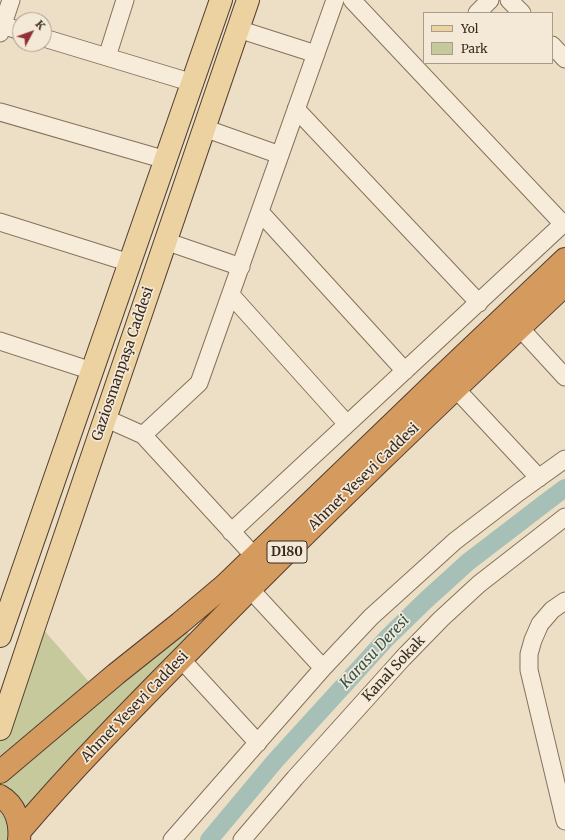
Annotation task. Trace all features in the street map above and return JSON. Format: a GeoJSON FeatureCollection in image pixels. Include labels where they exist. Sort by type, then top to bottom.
{"type":"FeatureCollection","features":[{"type":"Feature","properties":{"kind":"highway","name":"Ahmet Yesevi Caddesi"},"geometry":{"type":"LineString","coordinates":[[0,772],[116,674],[225,585],[565,259]]}},
{"type":"Feature","properties":{"kind":"highway","name":"Ahmet Yesevi Caddesi"},"geometry":{"type":"LineString","coordinates":[[20,836],[48,798],[141,700],[250,589],[456,389],[565,286]]}},
{"type":"Feature","properties":{"kind":"highway"},"geometry":{"type":"LineString","coordinates":[[0,796],[14,809],[17,816],[20,836]]}},
{"type":"Feature","properties":{"kind":"main road","name":"Gaziosmanpaşa Caddesi"},"geometry":{"type":"LineString","coordinates":[[0,636],[222,0]]}},
{"type":"Feature","properties":{"kind":"main road","name":"Gaziosmanpaşa Caddesi"},"geometry":{"type":"LineString","coordinates":[[0,729],[248,0]]}},
{"type":"Feature","properties":{"kind":"street"},"geometry":{"type":"LineString","coordinates":[[11,0],[1,29],[12,30]]}},
{"type":"Feature","properties":{"kind":"street"},"geometry":{"type":"LineString","coordinates":[[107,57],[125,0]]}},
{"type":"Feature","properties":{"kind":"street"},"geometry":{"type":"LineString","coordinates":[[143,435],[199,383],[335,0]]}},
{"type":"Feature","properties":{"kind":"street"},"geometry":{"type":"LineString","coordinates":[[231,532],[564,223],[424,67],[352,0]]}},
{"type":"Feature","properties":{"kind":"street"},"geometry":{"type":"LineString","coordinates":[[478,12],[490,0]]}},
{"type":"Feature","properties":{"kind":"street"},"geometry":{"type":"LineString","coordinates":[[510,0],[521,12]]}},
{"type":"Feature","properties":{"kind":"street"},"geometry":{"type":"LineString","coordinates":[[238,28],[316,54]]}},
{"type":"Feature","properties":{"kind":"street"},"geometry":{"type":"LineString","coordinates":[[52,40],[192,83]]}},
{"type":"Feature","properties":{"kind":"street"},"geometry":{"type":"LineString","coordinates":[[553,46],[565,59]]}},
{"type":"Feature","properties":{"kind":"street"},"geometry":{"type":"LineString","coordinates":[[296,109],[478,302]]}},
{"type":"Feature","properties":{"kind":"street"},"geometry":{"type":"LineString","coordinates":[[0,112],[166,160]]}},
{"type":"Feature","properties":{"kind":"street"},"geometry":{"type":"LineString","coordinates":[[204,128],[280,155]]}},
{"type":"Feature","properties":{"kind":"street"},"geometry":{"type":"LineString","coordinates":[[260,212],[405,371]]}},
{"type":"Feature","properties":{"kind":"street"},"geometry":{"type":"LineString","coordinates":[[0,222],[130,263]]}},
{"type":"Feature","properties":{"kind":"street"},"geometry":{"type":"LineString","coordinates":[[165,241],[241,266]]}},
{"type":"Feature","properties":{"kind":"street"},"geometry":{"type":"LineString","coordinates":[[231,295],[347,424]]}},
{"type":"Feature","properties":{"kind":"street"},"geometry":{"type":"LineString","coordinates":[[520,328],[565,377]]}},
{"type":"Feature","properties":{"kind":"street"},"geometry":{"type":"LineString","coordinates":[[0,341],[92,371]]}},
{"type":"Feature","properties":{"kind":"street"},"geometry":{"type":"LineString","coordinates":[[456,389],[539,478]]}},
{"type":"Feature","properties":{"kind":"street"},"geometry":{"type":"LineString","coordinates":[[105,418],[143,435],[254,557]]}},
{"type":"Feature","properties":{"kind":"street"},"geometry":{"type":"LineString","coordinates":[[172,840],[371,617],[454,541],[565,459]]}},
{"type":"Feature","properties":{"kind":"street","name":"Kanal Sokak"},"geometry":{"type":"LineString","coordinates":[[242,840],[295,778],[441,619],[479,584],[565,517]]}},
{"type":"Feature","properties":{"kind":"street"},"geometry":{"type":"LineString","coordinates":[[250,589],[324,668]]}},
{"type":"Feature","properties":{"kind":"street"},"geometry":{"type":"LineString","coordinates":[[565,601],[552,610],[540,624],[532,640],[529,654],[529,670],[565,821]]}},
{"type":"Feature","properties":{"kind":"street"},"geometry":{"type":"LineString","coordinates":[[181,659],[258,742]]}},
{"type":"Feature","properties":{"kind":"green space"},"geometry":{"type":"Polygon","coordinates":[[[36,621],[96,690],[180,623],[197,643],[19,840],[0,840],[0,729],[36,621]]]}},
{"type":"Feature","properties":{"kind":"waterway","name":"Karasu Deresi"},"geometry":{"type":"LineString","coordinates":[[209,840],[275,761],[387,638],[468,562],[565,488]]}}]}
